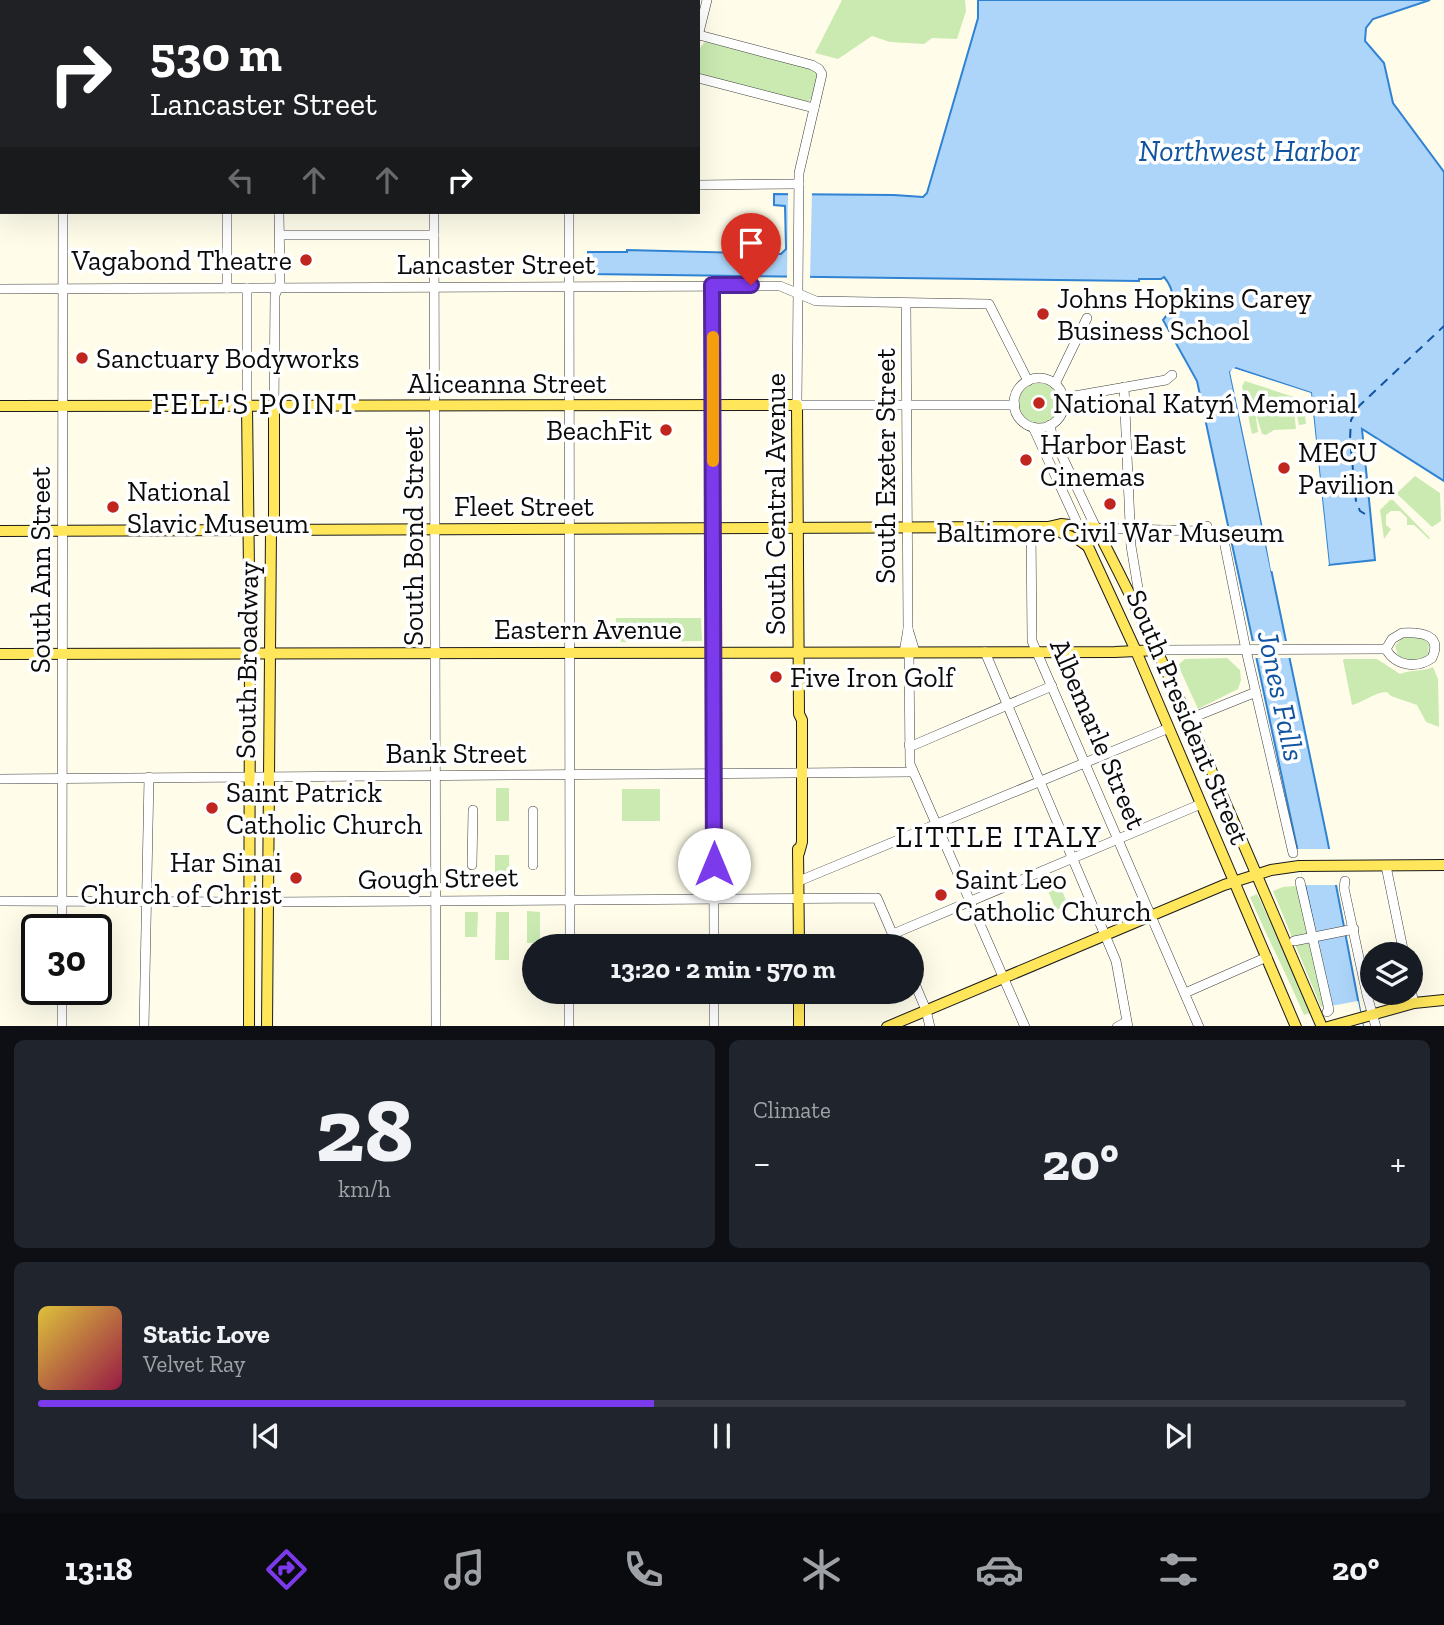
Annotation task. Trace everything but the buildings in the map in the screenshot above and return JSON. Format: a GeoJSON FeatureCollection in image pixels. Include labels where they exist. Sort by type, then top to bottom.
{"type":"FeatureCollection","features":[{"type":"Feature","properties":{"kind":"main road","name":"Aliceanna Street"},"geometry":{"type":"LineString","coordinates":[[0,407],[797,405]]}},
{"type":"Feature","properties":{"kind":"main road","name":"South Central Avenue"},"geometry":{"type":"LineString","coordinates":[[797,405],[799,714],[795,720],[798,773],[795,833],[799,853],[799,934]]}},
{"type":"Feature","properties":{"kind":"main road","name":"South Broadway"},"geometry":{"type":"LineString","coordinates":[[247,406],[251,902],[249,1026]]}},
{"type":"Feature","properties":{"kind":"main road","name":"South Broadway"},"geometry":{"type":"LineString","coordinates":[[267,1026],[274,406]]}},
{"type":"Feature","properties":{"kind":"main road","name":"Fleet Street"},"geometry":{"type":"LineString","coordinates":[[0,531],[1048,527],[1061,524],[1096,528]]}},
{"type":"Feature","properties":{"kind":"main road","name":"Fleet Street"},"geometry":{"type":"LineString","coordinates":[[1048,527],[1079,540],[1089,550]]}},
{"type":"Feature","properties":{"kind":"main road","name":"South President Street"},"geometry":{"type":"LineString","coordinates":[[1079,527],[1136,651],[1296,1026]]}},
{"type":"Feature","properties":{"kind":"main road","name":"South President Street"},"geometry":{"type":"LineString","coordinates":[[1096,528],[1158,650],[1322,1026]]}},
{"type":"Feature","properties":{"kind":"main road","name":"Eastern Avenue"},"geometry":{"type":"LineString","coordinates":[[0,654],[1158,650]]}},
{"type":"Feature","properties":{"kind":"main road"},"geometry":{"type":"LineString","coordinates":[[889,1026],[1257,874],[1299,866],[1444,866]]}},
{"type":"Feature","properties":{"kind":"main road"},"geometry":{"type":"LineString","coordinates":[[1423,1002],[1444,1000]]}},
{"type":"Feature","properties":{"kind":"main road"},"geometry":{"type":"LineString","coordinates":[[799,1004],[799,1026]]}},
{"type":"Feature","properties":{"kind":"main road"},"geometry":{"type":"LineString","coordinates":[[1334,1025],[1406,1005]]}},
{"type":"Feature","properties":{"kind":"street"},"geometry":{"type":"LineString","coordinates":[[700,28],[707,0]]}},
{"type":"Feature","properties":{"kind":"street","name":"South Central Avenue"},"geometry":{"type":"LineString","coordinates":[[700,37],[812,65],[821,71],[821,81],[799,173],[797,405]]}},
{"type":"Feature","properties":{"kind":"street"},"geometry":{"type":"LineString","coordinates":[[700,79],[814,108]]}},
{"type":"Feature","properties":{"kind":"street"},"geometry":{"type":"LineString","coordinates":[[700,185],[799,187]]}},
{"type":"Feature","properties":{"kind":"street","name":"South Ann Street"},"geometry":{"type":"LineString","coordinates":[[62,914],[63,214]]}},
{"type":"Feature","properties":{"kind":"street"},"geometry":{"type":"LineString","coordinates":[[227,214],[227,288]]}},
{"type":"Feature","properties":{"kind":"street","name":"South Broadway"},"geometry":{"type":"LineString","coordinates":[[274,406],[275,295],[280,283],[279,214]]}},
{"type":"Feature","properties":{"kind":"street","name":"South Bond Street"},"geometry":{"type":"LineString","coordinates":[[434,214],[436,1026]]}},
{"type":"Feature","properties":{"kind":"street"},"geometry":{"type":"LineString","coordinates":[[569,214],[570,934]]}},
{"type":"Feature","properties":{"kind":"street"},"geometry":{"type":"LineString","coordinates":[[280,235],[434,234]]}},
{"type":"Feature","properties":{"kind":"street"},"geometry":{"type":"LineString","coordinates":[[712,285],[714,934]]}},
{"type":"Feature","properties":{"kind":"street","name":"Lancaster Street"},"geometry":{"type":"LineString","coordinates":[[0,289],[780,286],[816,301],[989,304],[1028,381]]}},
{"type":"Feature","properties":{"kind":"street","name":"South Broadway"},"geometry":{"type":"LineString","coordinates":[[247,288],[247,406]]}},
{"type":"Feature","properties":{"kind":"street","name":"South Exeter Street"},"geometry":{"type":"LineString","coordinates":[[906,303],[910,764],[1025,1026]]}},
{"type":"Feature","properties":{"kind":"street"},"geometry":{"type":"LineString","coordinates":[[1055,384],[1087,318]]}},
{"type":"Feature","properties":{"kind":"street"},"geometry":{"type":"LineString","coordinates":[[1063,398],[1166,380],[1172,374]]}},
{"type":"Feature","properties":{"kind":"street"},"geometry":{"type":"LineString","coordinates":[[1042,379],[1055,384],[1063,398],[1061,414],[1050,425],[1033,427],[1021,419],[1015,405],[1018,390],[1028,381],[1042,379]]}},
{"type":"Feature","properties":{"kind":"street","name":"South President Street"},"geometry":{"type":"LineString","coordinates":[[1124,387],[1133,558],[1144,620]]}},
{"type":"Feature","properties":{"kind":"street","name":"Aliceanna Street"},"geometry":{"type":"LineString","coordinates":[[797,405],[1015,405]]}},
{"type":"Feature","properties":{"kind":"street","name":"South President Street"},"geometry":{"type":"LineString","coordinates":[[1050,425],[1052,435],[1096,528]]}},
{"type":"Feature","properties":{"kind":"street","name":"South President Street"},"geometry":{"type":"LineString","coordinates":[[1033,427],[1079,527]]}},
{"type":"Feature","properties":{"kind":"street","name":"Fleet Street"},"geometry":{"type":"LineString","coordinates":[[1096,528],[1197,531],[1207,526]]}},
{"type":"Feature","properties":{"kind":"street","name":"Albemarle Street"},"geometry":{"type":"LineString","coordinates":[[1031,527],[1032,641],[1199,1026]]}},
{"type":"Feature","properties":{"kind":"street"},"geometry":{"type":"LineString","coordinates":[[1223,536],[1293,853]]}},
{"type":"Feature","properties":{"kind":"street","name":"Eastern Avenue"},"geometry":{"type":"LineString","coordinates":[[1407,632],[1427,635],[1435,647],[1432,658],[1418,664],[1399,663],[1386,649],[1392,639],[1407,632]]}},
{"type":"Feature","properties":{"kind":"street","name":"Eastern Avenue"},"geometry":{"type":"LineString","coordinates":[[1158,650],[1386,649]]}},
{"type":"Feature","properties":{"kind":"street"},"geometry":{"type":"LineString","coordinates":[[985,652],[1116,961],[1127,1024]]}},
{"type":"Feature","properties":{"kind":"street"},"geometry":{"type":"LineString","coordinates":[[909,745],[914,746],[1052,686]]}},
{"type":"Feature","properties":{"kind":"street"},"geometry":{"type":"LineString","coordinates":[[1189,719],[1256,692]]}},
{"type":"Feature","properties":{"kind":"street"},"geometry":{"type":"LineString","coordinates":[[799,881],[1169,728]]}},
{"type":"Feature","properties":{"kind":"street","name":"Bank Street"},"geometry":{"type":"LineString","coordinates":[[0,779],[913,772]]}},
{"type":"Feature","properties":{"kind":"street"},"geometry":{"type":"LineString","coordinates":[[144,1026],[149,777]]}},
{"type":"Feature","properties":{"kind":"street"},"geometry":{"type":"LineString","coordinates":[[893,934],[1201,804]]}},
{"type":"Feature","properties":{"kind":"street"},"geometry":{"type":"LineString","coordinates":[[472,810],[472,865]]}},
{"type":"Feature","properties":{"kind":"street"},"geometry":{"type":"LineString","coordinates":[[533,811],[533,864]]}},
{"type":"Feature","properties":{"kind":"street"},"geometry":{"type":"LineString","coordinates":[[1386,866],[1402,942]]}},
{"type":"Feature","properties":{"kind":"street"},"geometry":{"type":"LineString","coordinates":[[1345,881],[1350,930],[1367,1015],[1375,1026]]}},
{"type":"Feature","properties":{"kind":"street"},"geometry":{"type":"LineString","coordinates":[[1300,882],[1329,1010],[1327,1012]]}},
{"type":"Feature","properties":{"kind":"street","name":"Gough Street"},"geometry":{"type":"LineString","coordinates":[[0,901],[877,898],[893,934]]}},
{"type":"Feature","properties":{"kind":"street"},"geometry":{"type":"LineString","coordinates":[[1294,941],[1350,930]]}},
{"type":"Feature","properties":{"kind":"street"},"geometry":{"type":"LineString","coordinates":[[1185,993],[1267,957]]}},
{"type":"Feature","properties":{"kind":"street"},"geometry":{"type":"LineString","coordinates":[[569,1004],[569,1026]]}},
{"type":"Feature","properties":{"kind":"street"},"geometry":{"type":"LineString","coordinates":[[713,1026],[714,1004]]}},
{"type":"Feature","properties":{"kind":"street"},"geometry":{"type":"LineString","coordinates":[[923,1004],[930,1026]]}},
{"type":"Feature","properties":{"kind":"street"},"geometry":{"type":"LineString","coordinates":[[62,1005],[62,1026]]}},
{"type":"Feature","properties":{"kind":"green space"},"geometry":{"type":"Polygon","coordinates":[[[842,0],[965,0],[966,11],[957,39],[932,38],[924,44],[890,42],[872,36],[838,59],[815,53],[842,0]]]}},
{"type":"Feature","properties":{"kind":"green space"},"geometry":{"type":"Polygon","coordinates":[[[706,42],[815,70],[818,75],[813,96],[809,101],[803,101],[700,75],[702,45],[706,42]]]}},
{"type":"Feature","properties":{"kind":"green space"},"geometry":{"type":"Polygon","coordinates":[[[1245,381],[1303,400],[1306,424],[1299,425],[1294,411],[1296,429],[1274,430],[1266,435],[1262,434],[1255,411],[1258,432],[1252,434],[1242,386],[1245,381]]]}},
{"type":"Feature","properties":{"kind":"green space"},"geometry":{"type":"Polygon","coordinates":[[[1039,383],[1053,389],[1059,403],[1053,417],[1039,423],[1025,417],[1019,403],[1025,389],[1039,383]]]}},
{"type":"Feature","properties":{"kind":"green space"},"geometry":{"type":"Polygon","coordinates":[[[1415,476],[1440,493],[1441,521],[1432,527],[1398,495],[1415,476]]]}},
{"type":"Feature","properties":{"kind":"green space"},"geometry":{"type":"Polygon","coordinates":[[[1390,500],[1430,538],[1414,525],[1407,525],[1407,518],[1400,511],[1391,511],[1386,515],[1386,525],[1391,529],[1384,539],[1380,510],[1390,500]]]}},
{"type":"Feature","properties":{"kind":"green space"},"geometry":{"type":"Polygon","coordinates":[[[616,618],[701,618],[702,641],[617,642],[616,618]]]}},
{"type":"Feature","properties":{"kind":"green space"},"geometry":{"type":"Polygon","coordinates":[[[1402,638],[1423,638],[1429,644],[1428,654],[1414,660],[1398,656],[1395,646],[1402,638]]]}},
{"type":"Feature","properties":{"kind":"green space"},"geometry":{"type":"Polygon","coordinates":[[[1227,658],[1240,670],[1238,689],[1198,709],[1178,665],[1185,659],[1227,658]]]}},
{"type":"Feature","properties":{"kind":"green space"},"geometry":{"type":"Polygon","coordinates":[[[1344,659],[1377,659],[1400,674],[1433,667],[1438,679],[1439,727],[1426,722],[1417,705],[1387,692],[1352,705],[1344,659]]]}},
{"type":"Feature","properties":{"kind":"green space"},"geometry":{"type":"Polygon","coordinates":[[[496,788],[509,788],[509,821],[496,821],[496,788]]]}},
{"type":"Feature","properties":{"kind":"green space"},"geometry":{"type":"Polygon","coordinates":[[[622,789],[660,789],[660,821],[622,821],[622,789]]]}},
{"type":"Feature","properties":{"kind":"green space"},"geometry":{"type":"Polygon","coordinates":[[[495,855],[509,855],[510,888],[495,888],[495,855]]]}},
{"type":"Feature","properties":{"kind":"green space"},"geometry":{"type":"Polygon","coordinates":[[[1055,874],[1068,905],[1056,910],[1043,879],[1055,874]]]}},
{"type":"Feature","properties":{"kind":"green space"},"geometry":{"type":"Polygon","coordinates":[[[1306,885],[1331,1006],[1321,1007],[1273,891],[1283,887],[1306,885]]]}},
{"type":"Feature","properties":{"kind":"green space"},"geometry":{"type":"Polygon","coordinates":[[[1257,894],[1310,1013],[1304,1015],[1250,897],[1257,894]]]}},
{"type":"Feature","properties":{"kind":"green space"},"geometry":{"type":"Polygon","coordinates":[[[527,911],[540,912],[540,934],[527,934],[527,911]]]}},
{"type":"Feature","properties":{"kind":"green space"},"geometry":{"type":"Polygon","coordinates":[[[465,912],[478,912],[477,937],[465,937],[465,912]]]}},
{"type":"Feature","properties":{"kind":"green space"},"geometry":{"type":"Polygon","coordinates":[[[496,912],[509,912],[509,960],[495,960],[496,912]]]}},
{"type":"Feature","properties":{"kind":"water","name":"Northwest Harbor"},"geometry":{"type":"Polygon","coordinates":[[[978,0],[1430,0],[1373,19],[1366,28],[1365,41],[1384,63],[1393,103],[1444,172],[1444,481],[1362,429],[1375,560],[1329,565],[1311,393],[1236,368],[1230,372],[1327,838],[1363,1026],[1331,1006],[1197,381],[1163,320],[1172,304],[1171,288],[1164,277],[1139,281],[588,274],[588,252],[627,250],[781,254],[786,249],[785,206],[774,205],[774,194],[923,197],[927,193],[978,18],[978,0]]]}},
{"type":"Feature","properties":{"kind":"pier"},"geometry":{"type":"Polygon","coordinates":[[[812,191],[810,280],[787,279],[788,193],[812,191]]]}},
{"type":"Feature","properties":{"kind":"pier"},"geometry":{"type":"Polygon","coordinates":[[[1233,368],[1311,393],[1329,565],[1325,565],[1307,395],[1235,371],[1275,571],[1271,571],[1265,538],[1228,538],[1228,535],[1264,533],[1230,372],[1233,368]]]}},
{"type":"Feature","properties":{"kind":"pier"},"geometry":{"type":"Polygon","coordinates":[[[1250,641],[1289,641],[1292,658],[1254,658],[1250,641]]]}},
{"type":"Feature","properties":{"kind":"pier"},"geometry":{"type":"Polygon","coordinates":[[[1296,849],[1331,849],[1338,885],[1304,885],[1296,849]]]}},
{"type":"Feature","properties":{"kind":"pier"},"geometry":{"type":"Polygon","coordinates":[[[1358,1001],[1363,1026],[1340,1026],[1331,1006],[1358,1001]]]}},
{"type":"Feature","properties":{"kind":"ferry route"},"geometry":{"type":"LineString","coordinates":[[1365,514],[1360,511],[1356,501],[1350,439],[1351,420],[1359,406],[1444,326]]}},
{"type":"Feature","properties":{"kind":"slow traffic"},"geometry":{"type":"LineString","coordinates":[[713,337],[713,461]]}},
{"type":"Feature","properties":{"kind":"place","name":"Vagabond Theatre"},"geometry":{"type":"Point","coordinates":[306,260]}},
{"type":"Feature","properties":{"kind":"place","name":"Johns Hopkins Carey Business School"},"geometry":{"type":"Point","coordinates":[1043,314]}},
{"type":"Feature","properties":{"kind":"place","name":"Sanctuary Bodyworks"},"geometry":{"type":"Point","coordinates":[82,358]}},
{"type":"Feature","properties":{"kind":"place","name":"National Katyń Memorial"},"geometry":{"type":"Point","coordinates":[1039,403]}},
{"type":"Feature","properties":{"kind":"place","name":"BeachFit"},"geometry":{"type":"Point","coordinates":[666,430]}},
{"type":"Feature","properties":{"kind":"place","name":"Harbor East Cinemas"},"geometry":{"type":"Point","coordinates":[1026,460]}},
{"type":"Feature","properties":{"kind":"place","name":"MECU Pavilion"},"geometry":{"type":"Point","coordinates":[1284,468]}},
{"type":"Feature","properties":{"kind":"place","name":"Baltimore Civil War Museum"},"geometry":{"type":"Point","coordinates":[1110,504]}},
{"type":"Feature","properties":{"kind":"place","name":"National Slavic Museum"},"geometry":{"type":"Point","coordinates":[113,507]}},
{"type":"Feature","properties":{"kind":"place","name":"Five Iron Golf"},"geometry":{"type":"Point","coordinates":[776,677]}},
{"type":"Feature","properties":{"kind":"place","name":"Saint Patrick Catholic Church"},"geometry":{"type":"Point","coordinates":[212,808]}},
{"type":"Feature","properties":{"kind":"place","name":"Har Sinai Church of Christ"},"geometry":{"type":"Point","coordinates":[296,878]}},
{"type":"Feature","properties":{"kind":"place","name":"Saint Leo Catholic Church"},"geometry":{"type":"Point","coordinates":[941,895]}},
{"type":"Feature","properties":{"kind":"district","name":"FELL'S POINT"},"geometry":{"type":"Point","coordinates":[255,404]}},
{"type":"Feature","properties":{"kind":"district","name":"LITTLE ITALY"},"geometry":{"type":"Point","coordinates":[999,837]}},
{"type":"Feature","properties":{"kind":"route"},"geometry":{"type":"LineString","coordinates":[[714,864],[712,285],[751,285]]}},
{"type":"Feature","properties":{"kind":"water label","name":"Jones Falls"},"geometry":{"type":"Point","coordinates":[1281,696]}}]}
